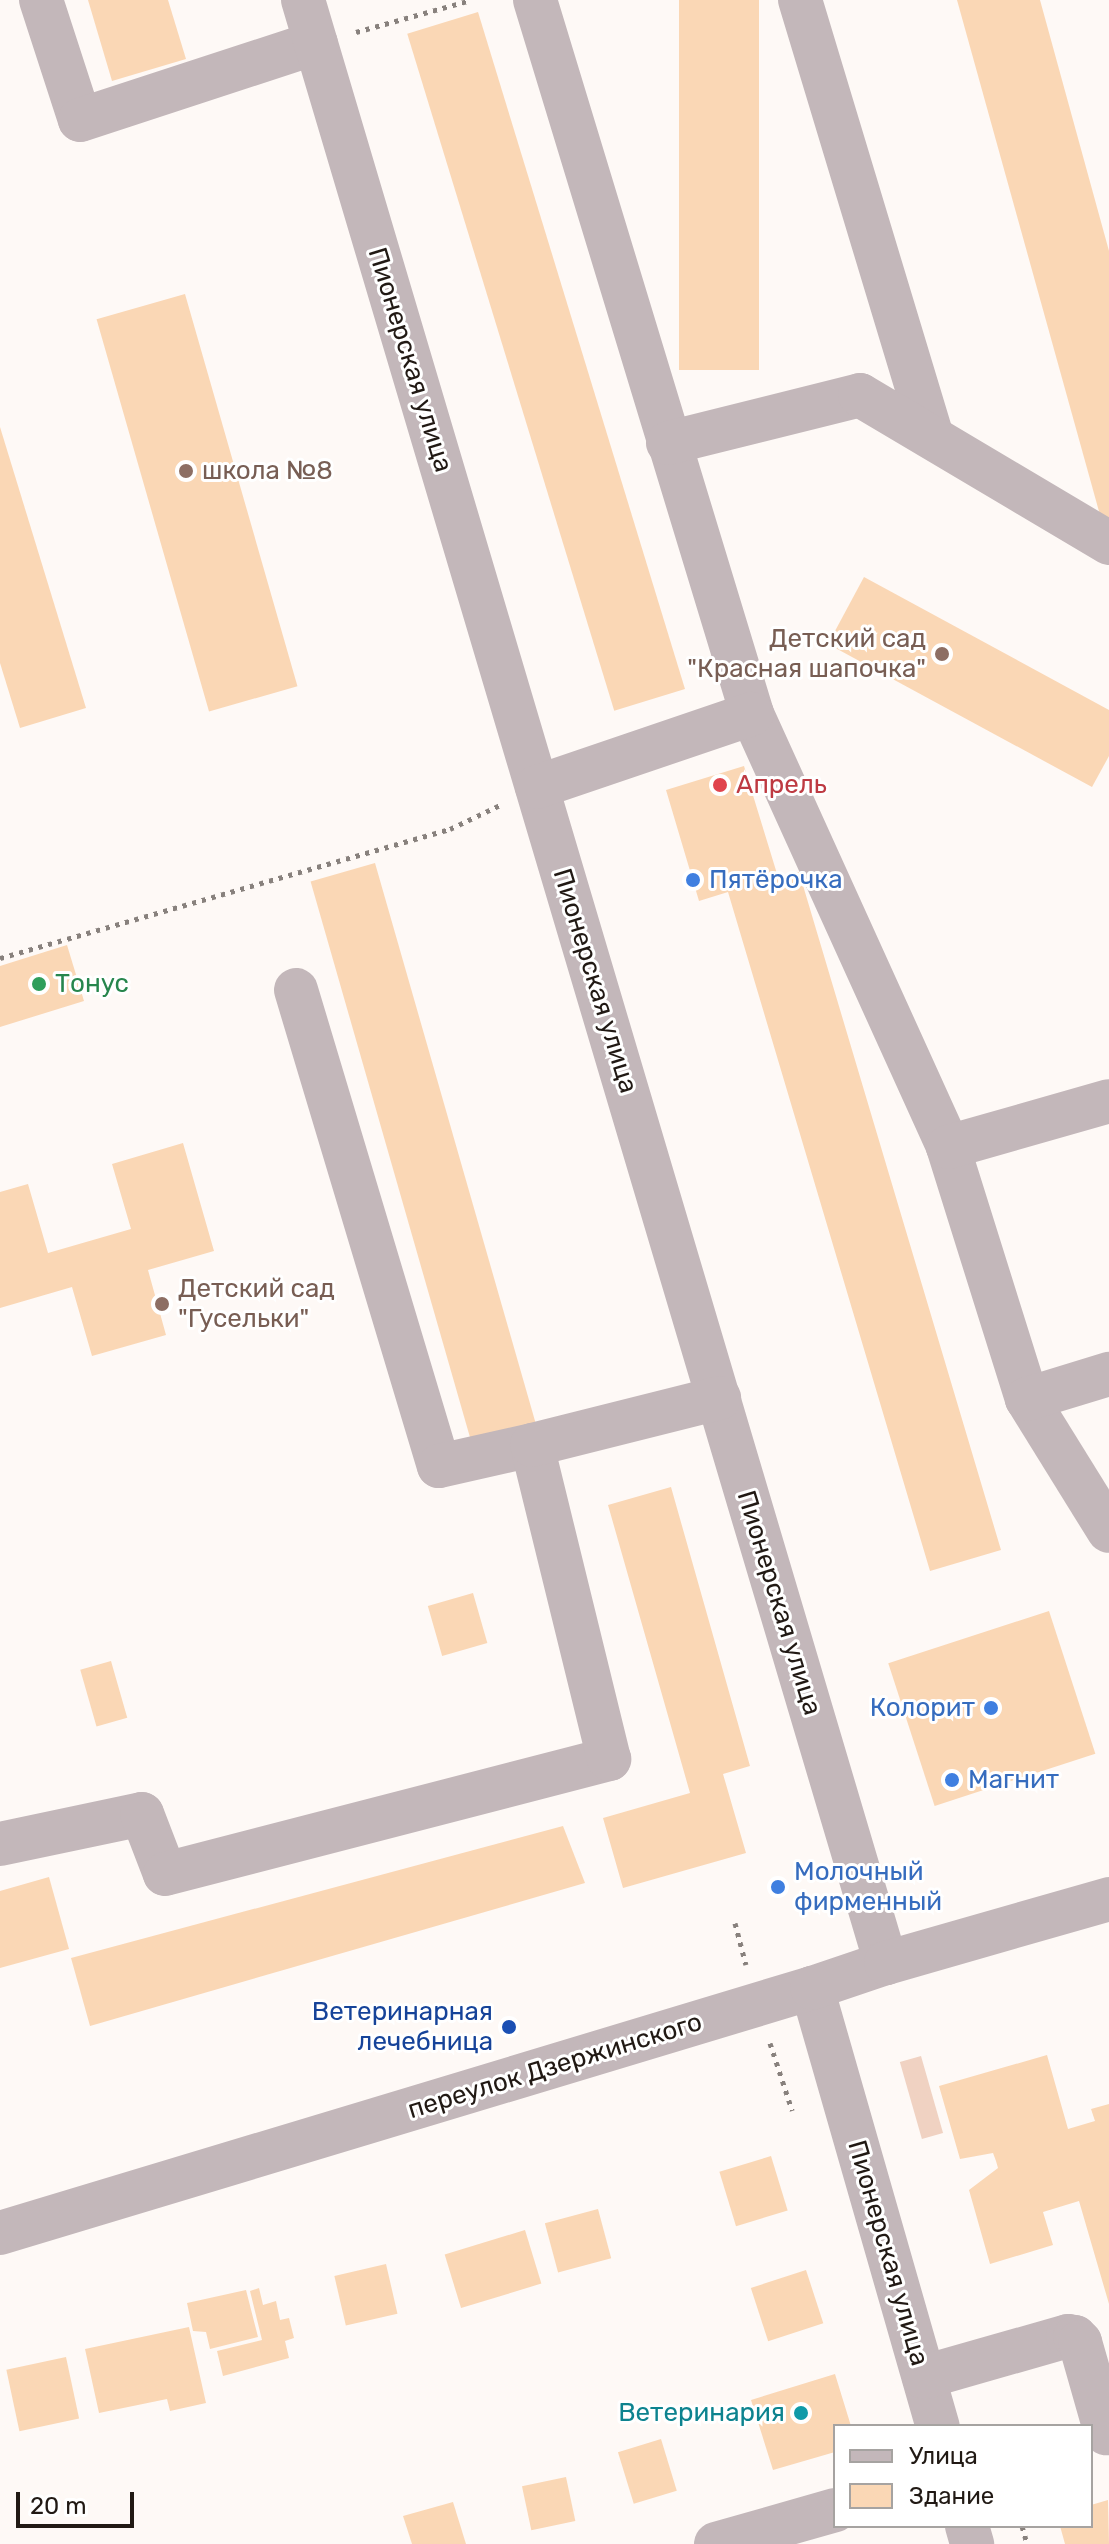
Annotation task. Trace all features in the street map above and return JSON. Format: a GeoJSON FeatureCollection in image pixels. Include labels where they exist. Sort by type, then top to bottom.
{"type":"FeatureCollection","features":[{"type":"Feature","properties":{"kind":"street"},"geometry":{"type":"LineString","coordinates":[[41,0],[80,120],[316,43]]}},
{"type":"Feature","properties":{"kind":"street","name":"Пионерская улица"},"geometry":{"type":"LineString","coordinates":[[303,0],[886,1963]]}},
{"type":"Feature","properties":{"kind":"street"},"geometry":{"type":"LineString","coordinates":[[535,0],[752,714],[948,1147],[1027,1399],[1109,1531]]}},
{"type":"Feature","properties":{"kind":"street"},"geometry":{"type":"LineString","coordinates":[[800,0],[931,434]]}},
{"type":"Feature","properties":{"kind":"street"},"geometry":{"type":"LineString","coordinates":[[668,443],[860,395],[931,434],[1109,543]]}},
{"type":"Feature","properties":{"kind":"street"},"geometry":{"type":"LineString","coordinates":[[537,787],[752,714]]}},
{"type":"Feature","properties":{"kind":"street"},"geometry":{"type":"LineString","coordinates":[[296,990],[439,1466],[719,1398]]}},
{"type":"Feature","properties":{"kind":"street"},"geometry":{"type":"LineString","coordinates":[[948,1147],[1109,1101]]}},
{"type":"Feature","properties":{"kind":"street"},"geometry":{"type":"LineString","coordinates":[[1027,1399],[1109,1374]]}},
{"type":"Feature","properties":{"kind":"street"},"geometry":{"type":"LineString","coordinates":[[0,1844],[142,1814],[165,1874],[609,1759],[532,1445]]}},
{"type":"Feature","properties":{"kind":"street","name":"переулок Дзержинского"},"geometry":{"type":"LineString","coordinates":[[0,2233],[886,1963],[1109,1899]]}},
{"type":"Feature","properties":{"kind":"street","name":"Пионерская улица"},"geometry":{"type":"LineString","coordinates":[[812,1988],[937,2424]]}},
{"type":"Feature","properties":{"kind":"street"},"geometry":{"type":"LineString","coordinates":[[924,2377],[1068,2336],[1075,2337],[1080,2342],[1102,2434]]}},
{"type":"Feature","properties":{"kind":"street"},"geometry":{"type":"LineString","coordinates":[[716,2544],[833,2511]]}},
{"type":"Feature","properties":{"kind":"path"},"geometry":{"type":"LineString","coordinates":[[316,43],[471,0]]}},
{"type":"Feature","properties":{"kind":"path"},"geometry":{"type":"LineString","coordinates":[[0,958],[450,829],[537,787]]}},
{"type":"Feature","properties":{"kind":"shaded area"},"geometry":{"type":"Polygon","coordinates":[[[921,2056],[943,2133],[922,2139],[900,2062],[921,2056]]]}},
{"type":"Feature","properties":{"kind":"building"},"geometry":{"type":"Polygon","coordinates":[[[88,0],[168,0],[186,59],[112,81],[88,0]]]}},
{"type":"Feature","properties":{"kind":"building"},"geometry":{"type":"Polygon","coordinates":[[[679,0],[759,0],[759,370],[679,370],[679,0]]]}},
{"type":"Feature","properties":{"kind":"building"},"geometry":{"type":"Polygon","coordinates":[[[957,0],[1040,0],[1109,251],[1109,532],[1105,533],[957,0]]]}},
{"type":"Feature","properties":{"kind":"building"},"geometry":{"type":"Polygon","coordinates":[[[478,12],[685,689],[614,711],[407,34],[478,12]]]}},
{"type":"Feature","properties":{"kind":"building"},"geometry":{"type":"Polygon","coordinates":[[[185,294],[297,686],[209,712],[97,319],[185,294]]]}},
{"type":"Feature","properties":{"kind":"building"},"geometry":{"type":"Polygon","coordinates":[[[0,427],[86,708],[20,728],[0,663],[0,427]]]}},
{"type":"Feature","properties":{"kind":"building"},"geometry":{"type":"Polygon","coordinates":[[[864,577],[1109,710],[1109,756],[1092,787],[828,644],[864,577]]]}},
{"type":"Feature","properties":{"kind":"building"},"geometry":{"type":"Polygon","coordinates":[[[744,766],[778,877],[769,881],[799,872],[1001,1550],[930,1571],[728,892],[699,901],[666,790],[744,766]]]}},
{"type":"Feature","properties":{"kind":"building"},"geometry":{"type":"Polygon","coordinates":[[[375,863],[536,1425],[472,1444],[311,881],[375,863]]]}},
{"type":"Feature","properties":{"kind":"building","name":"Тонус"},"geometry":{"type":"Polygon","coordinates":[[[67,945],[84,1001],[0,1027],[0,966],[67,945]]]}},
{"type":"Feature","properties":{"kind":"building"},"geometry":{"type":"Polygon","coordinates":[[[183,1143],[214,1251],[148,1270],[166,1335],[92,1356],[72,1287],[0,1308],[0,1192],[28,1184],[48,1253],[131,1229],[112,1164],[183,1143]]]}},
{"type":"Feature","properties":{"kind":"building"},"geometry":{"type":"Polygon","coordinates":[[[671,1487],[750,1766],[723,1774],[746,1853],[623,1888],[603,1818],[690,1793],[608,1505],[671,1487]]]}},
{"type":"Feature","properties":{"kind":"building"},"geometry":{"type":"Polygon","coordinates":[[[473,1593],[487,1643],[442,1656],[428,1606],[473,1593]]]}},
{"type":"Feature","properties":{"kind":"building","name":"Колорит"},"geometry":{"type":"Polygon","coordinates":[[[1049,1611],[1095,1754],[935,1806],[888,1663],[1049,1611]]]}},
{"type":"Feature","properties":{"kind":"building"},"geometry":{"type":"Polygon","coordinates":[[[111,1661],[127,1718],[97,1727],[80,1670],[111,1661]]]}},
{"type":"Feature","properties":{"kind":"building"},"geometry":{"type":"Polygon","coordinates":[[[563,1826],[585,1883],[90,2026],[71,1958],[563,1826]]]}},
{"type":"Feature","properties":{"kind":"building"},"geometry":{"type":"Polygon","coordinates":[[[49,1877],[69,1949],[0,1968],[0,1891],[49,1877]]]}},
{"type":"Feature","properties":{"kind":"building"},"geometry":{"type":"Polygon","coordinates":[[[1047,2055],[1068,2129],[1095,2121],[1091,2109],[1109,2104],[1109,2304],[1079,2201],[1043,2212],[1053,2245],[990,2264],[969,2190],[998,2168],[996,2161],[993,2153],[960,2159],[939,2086],[1047,2055]]]}},
{"type":"Feature","properties":{"kind":"building"},"geometry":{"type":"Polygon","coordinates":[[[771,2156],[788,2211],[736,2226],[719,2172],[771,2156]]]}},
{"type":"Feature","properties":{"kind":"building"},"geometry":{"type":"Polygon","coordinates":[[[598,2209],[611,2258],[558,2272],[545,2223],[598,2209]]]}},
{"type":"Feature","properties":{"kind":"building"},"geometry":{"type":"Polygon","coordinates":[[[525,2230],[541,2284],[461,2308],[445,2255],[525,2230]]]}},
{"type":"Feature","properties":{"kind":"building"},"geometry":{"type":"Polygon","coordinates":[[[386,2264],[397,2314],[346,2326],[334,2276],[386,2264]]]}},
{"type":"Feature","properties":{"kind":"building"},"geometry":{"type":"Polygon","coordinates":[[[806,2270],[823,2323],[768,2341],[751,2288],[806,2270]]]}},
{"type":"Feature","properties":{"kind":"building"},"geometry":{"type":"Polygon","coordinates":[[[259,2288],[263,2305],[276,2301],[280,2320],[289,2318],[294,2338],[285,2341],[289,2358],[223,2376],[217,2351],[262,2340],[250,2291],[259,2288]]]}},
{"type":"Feature","properties":{"kind":"building"},"geometry":{"type":"Polygon","coordinates":[[[246,2290],[258,2337],[210,2349],[206,2332],[193,2331],[187,2303],[246,2290]]]}},
{"type":"Feature","properties":{"kind":"building"},"geometry":{"type":"Polygon","coordinates":[[[189,2327],[206,2403],[170,2411],[167,2399],[99,2413],[85,2349],[189,2327]]]}},
{"type":"Feature","properties":{"kind":"building"},"geometry":{"type":"Polygon","coordinates":[[[66,2357],[79,2419],[19,2431],[6,2370],[66,2357]]]}},
{"type":"Feature","properties":{"kind":"building","name":"Ветеринария"},"geometry":{"type":"Polygon","coordinates":[[[835,2374],[850,2424],[833,2424],[833,2453],[773,2470],[751,2400],[835,2374]]]}},
{"type":"Feature","properties":{"kind":"building"},"geometry":{"type":"Polygon","coordinates":[[[661,2439],[677,2491],[634,2504],[618,2452],[661,2439]]]}},
{"type":"Feature","properties":{"kind":"building"},"geometry":{"type":"Polygon","coordinates":[[[566,2477],[575,2521],[531,2530],[522,2486],[566,2477]]]}},
{"type":"Feature","properties":{"kind":"building"},"geometry":{"type":"Polygon","coordinates":[[[1108,2500],[1109,2544],[1065,2544],[1061,2528],[1093,2528],[1093,2504],[1108,2500]]]}},
{"type":"Feature","properties":{"kind":"building"},"geometry":{"type":"Polygon","coordinates":[[[453,2502],[466,2544],[412,2544],[403,2516],[453,2502]]]}},
{"type":"Feature","properties":{"kind":"place","name":"школа №8"},"geometry":{"type":"Point","coordinates":[186,471]}},
{"type":"Feature","properties":{"kind":"place","name":"Детский сад \"Красная шапочка\""},"geometry":{"type":"Point","coordinates":[942,654]}},
{"type":"Feature","properties":{"kind":"place","name":"Апрель"},"geometry":{"type":"Point","coordinates":[720,785]}},
{"type":"Feature","properties":{"kind":"place","name":"Пятёрочка"},"geometry":{"type":"Point","coordinates":[693,880]}},
{"type":"Feature","properties":{"kind":"place","name":"Тонус"},"geometry":{"type":"Point","coordinates":[39,984]}},
{"type":"Feature","properties":{"kind":"place","name":"Детский сад \"Гусельки\""},"geometry":{"type":"Point","coordinates":[162,1304]}},
{"type":"Feature","properties":{"kind":"place","name":"Колорит"},"geometry":{"type":"Point","coordinates":[991,1708]}},
{"type":"Feature","properties":{"kind":"place","name":"Магнит"},"geometry":{"type":"Point","coordinates":[952,1780]}},
{"type":"Feature","properties":{"kind":"place","name":"Молочный фирменный"},"geometry":{"type":"Point","coordinates":[778,1887]}},
{"type":"Feature","properties":{"kind":"place","name":"Ветеринарная лечебница"},"geometry":{"type":"Point","coordinates":[509,2027]}},
{"type":"Feature","properties":{"kind":"place","name":"Ветеринария"},"geometry":{"type":"Point","coordinates":[801,2413]}}]}
